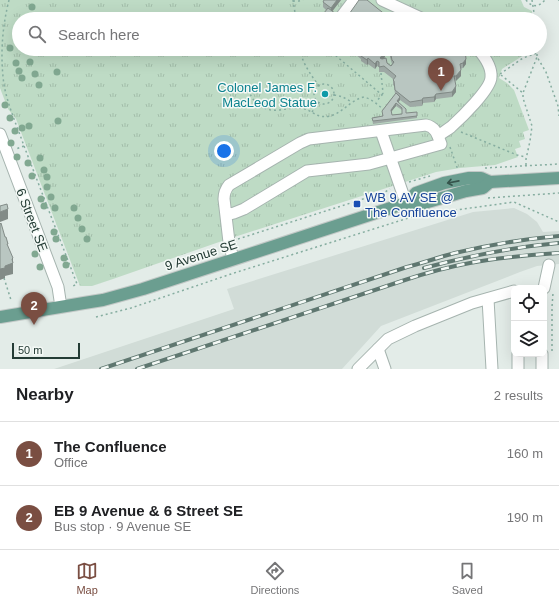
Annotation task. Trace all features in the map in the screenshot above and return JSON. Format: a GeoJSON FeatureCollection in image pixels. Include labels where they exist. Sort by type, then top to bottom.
{"type":"FeatureCollection","features":[{"type":"Feature","properties":{"kind":"main road","name":"9 Avenue SE"},"geometry":{"type":"LineString","coordinates":[[0,317],[103,300],[143,289],[406,203],[421,204],[466,191],[483,188],[490,182],[556,179]]}},
{"type":"Feature","properties":{"kind":"street"},"geometry":{"type":"LineString","coordinates":[[345,12],[354,0]]}},
{"type":"Feature","properties":{"kind":"street"},"geometry":{"type":"LineString","coordinates":[[382,0],[409,12]]}},
{"type":"Feature","properties":{"kind":"street"},"geometry":{"type":"LineString","coordinates":[[438,136],[450,128],[471,107],[491,81],[489,66],[484,56]]}},
{"type":"Feature","properties":{"kind":"street"},"geometry":{"type":"LineString","coordinates":[[226,215],[244,209],[307,171],[369,164],[441,144],[433,128],[426,125],[309,139],[300,143],[229,185],[224,192],[224,199],[229,242],[233,259]]}},
{"type":"Feature","properties":{"kind":"street"},"geometry":{"type":"LineString","coordinates":[[381,131],[406,203]]}},
{"type":"Feature","properties":{"kind":"street","name":"6 Street SE"},"geometry":{"type":"LineString","coordinates":[[0,134],[4,154],[58,287],[61,307]]}},
{"type":"Feature","properties":{"kind":"street"},"geometry":{"type":"LineString","coordinates":[[548,290],[549,265]]}},
{"type":"Feature","properties":{"kind":"street"},"geometry":{"type":"LineString","coordinates":[[358,369],[388,338],[472,303],[511,292]]}},
{"type":"Feature","properties":{"kind":"street"},"geometry":{"type":"LineString","coordinates":[[488,298],[492,369]]}},
{"type":"Feature","properties":{"kind":"street"},"geometry":{"type":"LineString","coordinates":[[378,349],[385,369]]}},
{"type":"Feature","properties":{"kind":"street"},"geometry":{"type":"LineString","coordinates":[[518,357],[518,369]]}},
{"type":"Feature","properties":{"kind":"street"},"geometry":{"type":"LineString","coordinates":[[542,357],[542,369]]}},
{"type":"Feature","properties":{"kind":"path"},"geometry":{"type":"LineString","coordinates":[[8,0],[1,42],[4,85],[24,146],[77,284],[71,287]]}},
{"type":"Feature","properties":{"kind":"path"},"geometry":{"type":"LineString","coordinates":[[295,12],[293,0],[299,2],[303,0]]}},
{"type":"Feature","properties":{"kind":"path"},"geometry":{"type":"LineString","coordinates":[[526,0],[533,6],[540,5],[545,0]]}},
{"type":"Feature","properties":{"kind":"path"},"geometry":{"type":"LineString","coordinates":[[532,0],[534,12]]}},
{"type":"Feature","properties":{"kind":"path"},"geometry":{"type":"LineString","coordinates":[[302,56],[310,74],[319,86]]}},
{"type":"Feature","properties":{"kind":"path"},"geometry":{"type":"LineString","coordinates":[[336,56],[382,95]]}},
{"type":"Feature","properties":{"kind":"path"},"geometry":{"type":"LineString","coordinates":[[523,93],[500,74],[511,65],[529,56]]}},
{"type":"Feature","properties":{"kind":"path"},"geometry":{"type":"LineString","coordinates":[[537,58],[546,72],[558,106],[559,116]]}},
{"type":"Feature","properties":{"kind":"path"},"geometry":{"type":"LineString","coordinates":[[526,165],[532,126],[523,98],[523,93],[537,58]]}},
{"type":"Feature","properties":{"kind":"path"},"geometry":{"type":"LineString","coordinates":[[375,103],[383,93],[381,73]]}},
{"type":"Feature","properties":{"kind":"path"},"geometry":{"type":"LineString","coordinates":[[325,84],[330,86],[334,92],[334,95],[329,103],[326,104],[319,102],[315,98],[314,94],[319,86],[325,84]]}},
{"type":"Feature","properties":{"kind":"path"},"geometry":{"type":"LineString","coordinates":[[248,85],[248,91],[252,98],[268,110],[280,110],[293,107],[303,108],[318,116],[331,115],[336,114],[351,102],[364,97],[385,110]]}},
{"type":"Feature","properties":{"kind":"path"},"geometry":{"type":"LineString","coordinates":[[334,95],[341,96],[351,102]]}},
{"type":"Feature","properties":{"kind":"path"},"geometry":{"type":"LineString","coordinates":[[312,112],[319,102]]}},
{"type":"Feature","properties":{"kind":"path"},"geometry":{"type":"LineString","coordinates":[[450,128],[527,158]]}},
{"type":"Feature","properties":{"kind":"path"},"geometry":{"type":"LineString","coordinates":[[4,154],[24,146]]}},
{"type":"Feature","properties":{"kind":"path"},"geometry":{"type":"LineString","coordinates":[[483,168],[559,164]]}},
{"type":"Feature","properties":{"kind":"path"},"geometry":{"type":"LineString","coordinates":[[229,242],[434,175]]}},
{"type":"Feature","properties":{"kind":"path"},"geometry":{"type":"LineString","coordinates":[[484,198],[559,193]]}},
{"type":"Feature","properties":{"kind":"path"},"geometry":{"type":"LineString","coordinates":[[442,208],[436,210],[449,211],[514,202],[559,222]]}},
{"type":"Feature","properties":{"kind":"path"},"geometry":{"type":"LineString","coordinates":[[96,317],[131,308],[234,273],[420,214]]}},
{"type":"Feature","properties":{"kind":"path"},"geometry":{"type":"LineString","coordinates":[[0,280],[4,279],[11,300]]}},
{"type":"Feature","properties":{"kind":"path"},"geometry":{"type":"LineString","coordinates":[[548,290],[552,307],[552,346]]}},
{"type":"Feature","properties":{"kind":"shaded area"},"geometry":{"type":"Polygon","coordinates":[[[514,208],[527,214],[537,222],[543,232],[559,231],[559,264],[537,266],[381,326],[342,369],[54,369],[234,309],[227,289],[473,212],[514,208]]]}},
{"type":"Feature","properties":{"kind":"green space"},"geometry":{"type":"Polygon","coordinates":[[[0,0],[521,0],[524,7],[532,11],[12,12],[12,56],[522,56],[502,69],[499,78],[514,90],[529,130],[523,132],[525,139],[519,141],[521,147],[515,149],[518,157],[495,165],[436,172],[222,241],[92,286],[80,286],[16,119],[8,109],[0,88],[0,0]]]}},
{"type":"Feature","properties":{"kind":"building"},"geometry":{"type":"Polygon","coordinates":[[[324,0],[337,0],[331,8],[323,2],[324,0]]]}},
{"type":"Feature","properties":{"kind":"building"},"geometry":{"type":"Polygon","coordinates":[[[359,0],[367,0],[382,12],[351,12],[359,0]]]}},
{"type":"Feature","properties":{"kind":"building"},"geometry":{"type":"Polygon","coordinates":[[[328,8],[333,12],[325,12],[328,8]]]}},
{"type":"Feature","properties":{"kind":"building"},"geometry":{"type":"Polygon","coordinates":[[[361,56],[382,56],[380,58],[386,58],[387,63],[391,66],[394,62],[391,56],[466,56],[466,59],[460,64],[461,70],[456,76],[454,76],[456,86],[452,92],[436,94],[434,97],[423,98],[422,100],[410,102],[395,90],[393,80],[396,76],[384,66],[379,67],[379,62],[377,61],[375,64],[368,58],[367,60],[361,56]]]}},
{"type":"Feature","properties":{"kind":"building"},"geometry":{"type":"Polygon","coordinates":[[[396,93],[400,97],[397,101],[406,109],[406,113],[417,112],[417,116],[373,121],[372,118],[383,116],[382,111],[396,93]],[[396,103],[391,110],[392,115],[402,114],[402,108],[396,103]]]}},
{"type":"Feature","properties":{"kind":"building"},"geometry":{"type":"Polygon","coordinates":[[[7,204],[8,209],[0,212],[0,206],[7,204]]]}},
{"type":"Feature","properties":{"kind":"building"},"geometry":{"type":"Polygon","coordinates":[[[1,223],[13,258],[13,263],[0,269],[0,224],[1,223]]]}},
{"type":"Feature","properties":{"kind":"railway"},"geometry":{"type":"LineString","coordinates":[[101,369],[443,256],[494,245],[559,236]]}},
{"type":"Feature","properties":{"kind":"railway"},"geometry":{"type":"LineString","coordinates":[[424,268],[491,252],[559,243]]}},
{"type":"Feature","properties":{"kind":"railway"},"geometry":{"type":"LineString","coordinates":[[137,369],[445,268],[492,259],[559,253]]}},
{"type":"Feature","properties":{"kind":"place","name":"The Confluence"},"geometry":{"type":"Point","coordinates":[441,91]}},
{"type":"Feature","properties":{"kind":"place","name":"Colonel James F. MacLeod Statue"},"geometry":{"type":"Point","coordinates":[325,94]}},
{"type":"Feature","properties":{"kind":"place","name":"WB 9 AV SE @ The Confluence"},"geometry":{"type":"Point","coordinates":[357,204]}},
{"type":"Feature","properties":{"kind":"place","name":"EB 9 Avenue & 6 Street SE"},"geometry":{"type":"Point","coordinates":[34,325]}}]}
